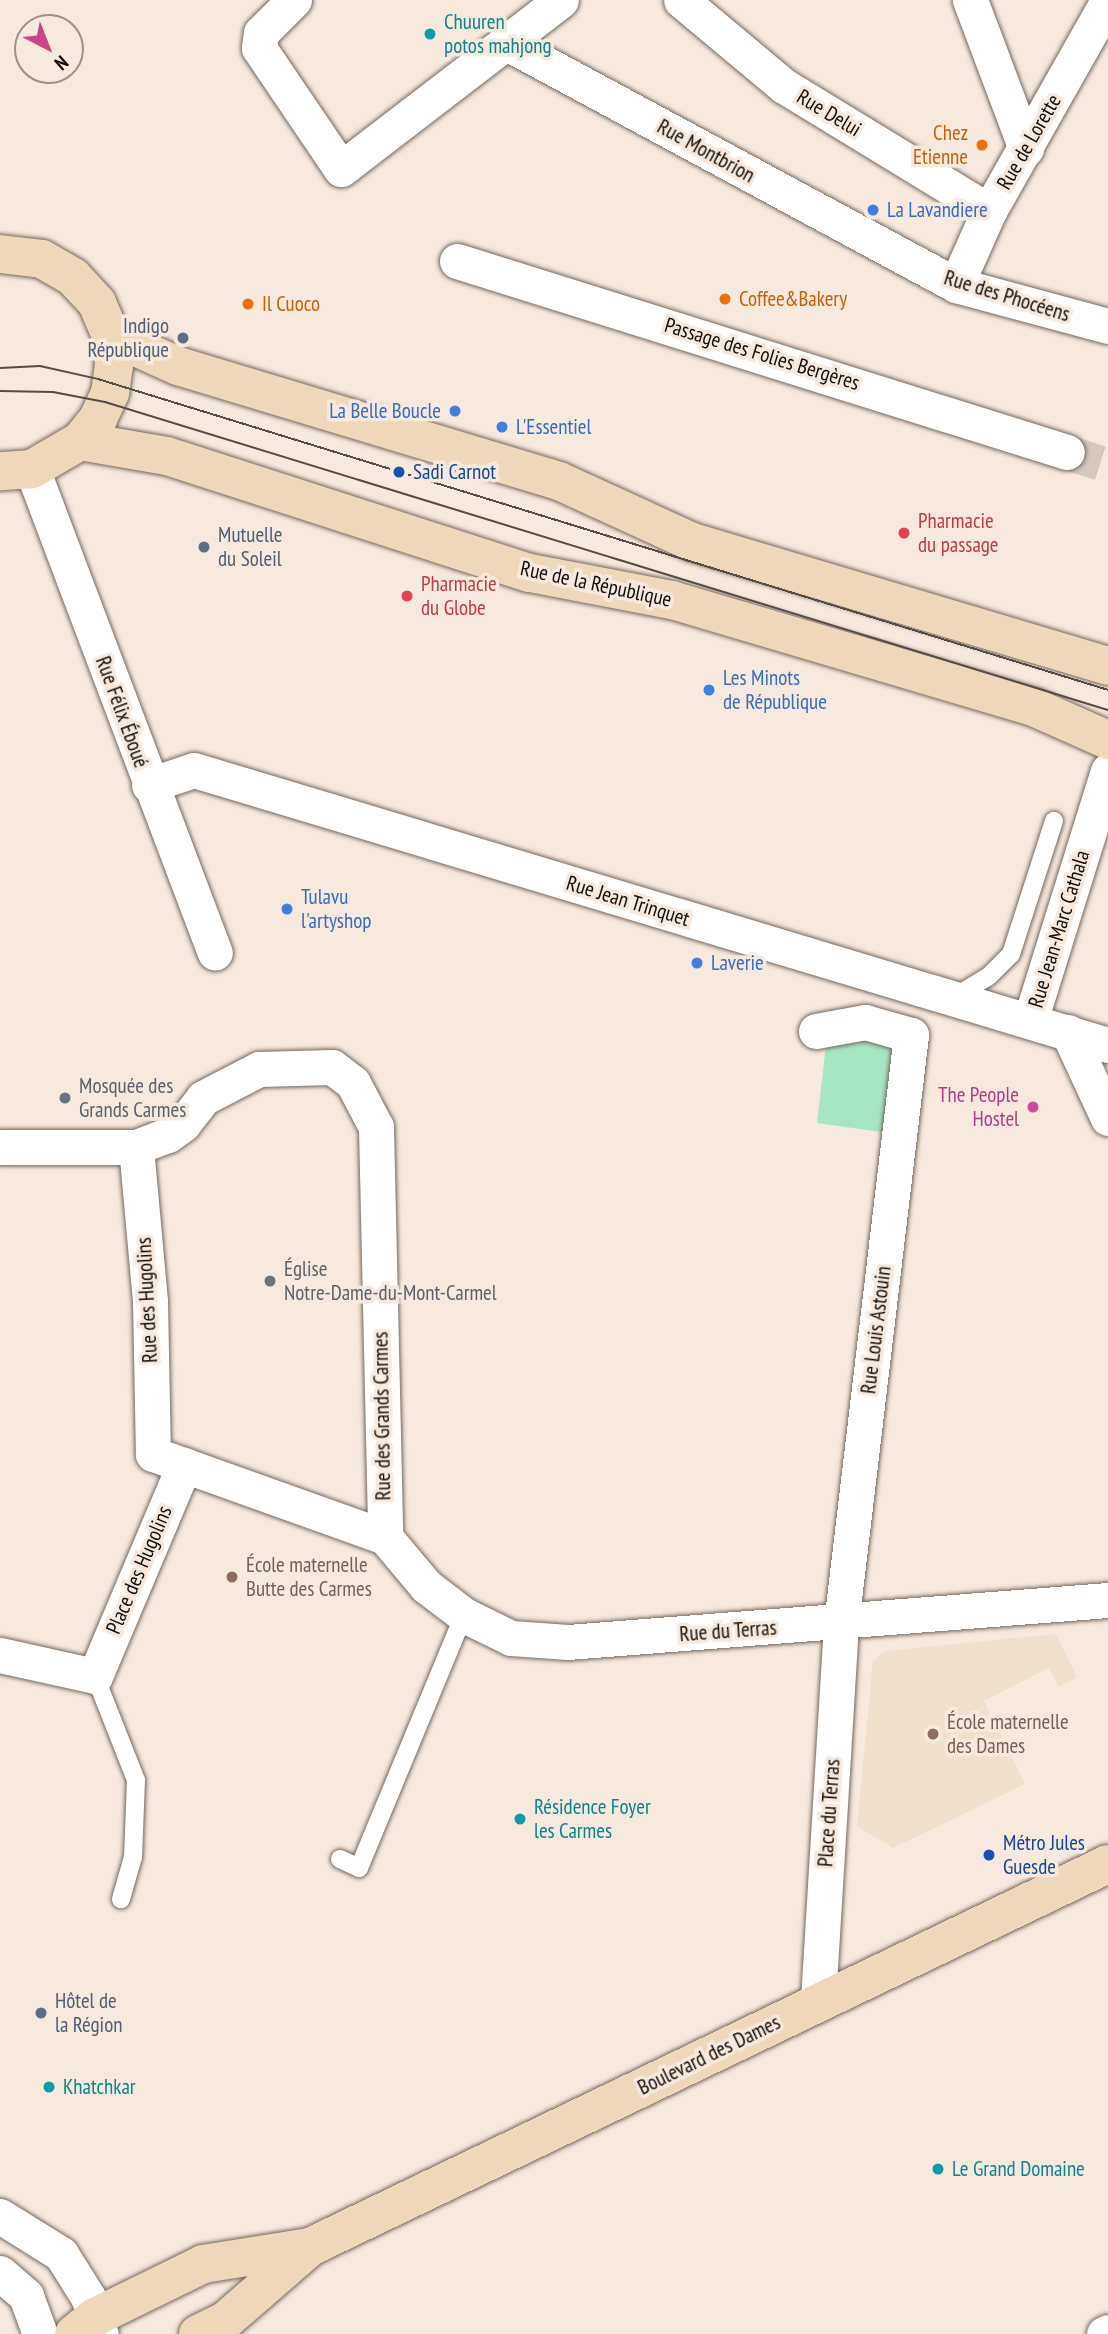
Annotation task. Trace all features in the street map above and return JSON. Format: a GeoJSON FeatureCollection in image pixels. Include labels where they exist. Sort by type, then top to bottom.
{"type":"FeatureCollection","features":[{"type":"Feature","properties":{"kind":"main road"},"geometry":{"type":"LineString","coordinates":[[0,254],[42,260],[73,276],[97,303],[111,336],[114,365],[110,393],[98,419],[80,441],[16,470]]}},
{"type":"Feature","properties":{"kind":"main road"},"geometry":{"type":"LineString","coordinates":[[111,336],[187,369],[559,481],[692,542],[1108,666]]}},
{"type":"Feature","properties":{"kind":"main road","name":"Rue de la République"},"geometry":{"type":"LineString","coordinates":[[80,441],[167,456],[530,573],[672,600],[1036,708],[1108,740]]}},
{"type":"Feature","properties":{"kind":"main road","name":"Boulevard des Dames"},"geometry":{"type":"LineString","coordinates":[[218,2330],[310,2247],[1108,1864]]}},
{"type":"Feature","properties":{"kind":"main road","name":"Boulevard des Dames"},"geometry":{"type":"LineString","coordinates":[[90,2328],[203,2264],[310,2247]]}},
{"type":"Feature","properties":{"kind":"street"},"geometry":{"type":"LineString","coordinates":[[294,0],[257,41],[341,169],[561,0]]}},
{"type":"Feature","properties":{"kind":"street","name":"Rue Delui"},"geometry":{"type":"LineString","coordinates":[[681,0],[784,86],[989,211]]}},
{"type":"Feature","properties":{"kind":"street"},"geometry":{"type":"LineString","coordinates":[[970,0],[1026,149]]}},
{"type":"Feature","properties":{"kind":"street","name":"Rue de Lorette"},"geometry":{"type":"LineString","coordinates":[[956,285],[989,211],[1108,1]]}},
{"type":"Feature","properties":{"kind":"street","name":"Rue Montbrion"},"geometry":{"type":"LineString","coordinates":[[505,42],[907,261]]}},
{"type":"Feature","properties":{"kind":"street","name":"Passage des Folies Bergères"},"geometry":{"type":"LineString","coordinates":[[457,261],[925,405],[1067,452]]}},
{"type":"Feature","properties":{"kind":"street","name":"Rue des Phocéens"},"geometry":{"type":"LineString","coordinates":[[907,261],[956,285],[1108,326]]}},
{"type":"Feature","properties":{"kind":"street","name":"Rue Félix Éboué"},"geometry":{"type":"LineString","coordinates":[[16,470],[149,785],[215,953]]}},
{"type":"Feature","properties":{"kind":"street","name":"Rue Jean Trinquet"},"geometry":{"type":"LineString","coordinates":[[149,785],[194,770],[1108,1045]]}},
{"type":"Feature","properties":{"kind":"street","name":"Rue Jean-Marc Cathala"},"geometry":{"type":"LineString","coordinates":[[1030,1021],[1085,800]]}},
{"type":"Feature","properties":{"kind":"street","name":"Rue Louis Astouin"},"geometry":{"type":"LineString","coordinates":[[816,1031],[864,1022],[911,1035],[841,1624]]}},
{"type":"Feature","properties":{"kind":"street","name":"Rue Jean-Marc Cathala"},"geometry":{"type":"LineString","coordinates":[[1068,1032],[1108,1118]]}},
{"type":"Feature","properties":{"kind":"street","name":"Rue des Grands Carmes"},"geometry":{"type":"LineString","coordinates":[[136,1147],[168,1135],[183,1124],[203,1098],[232,1080],[259,1069],[332,1067],[365,1098],[376,1127],[385,1537]]}},
{"type":"Feature","properties":{"kind":"street"},"geometry":{"type":"LineString","coordinates":[[0,1147],[136,1147]]}},
{"type":"Feature","properties":{"kind":"street","name":"Rue des Hugolins"},"geometry":{"type":"LineString","coordinates":[[136,1147],[150,1301],[169,1459]]}},
{"type":"Feature","properties":{"kind":"street"},"geometry":{"type":"LineString","coordinates":[[169,1459],[385,1537]]}},
{"type":"Feature","properties":{"kind":"street","name":"Place des Hugolins"},"geometry":{"type":"LineString","coordinates":[[95,1676],[169,1459]]}},
{"type":"Feature","properties":{"kind":"street","name":"Rue du Terras"},"geometry":{"type":"LineString","coordinates":[[385,1537],[426,1586],[464,1615],[511,1638],[568,1642],[841,1624],[1108,1600]]}},
{"type":"Feature","properties":{"kind":"street","name":"Place du Terras"},"geometry":{"type":"LineString","coordinates":[[818,2003],[841,1624]]}},
{"type":"Feature","properties":{"kind":"street"},"geometry":{"type":"LineString","coordinates":[[0,1655],[95,1676]]}},
{"type":"Feature","properties":{"kind":"street"},"geometry":{"type":"LineString","coordinates":[[0,2216],[61,2254],[75,2271],[90,2328]]}},
{"type":"Feature","properties":{"kind":"street"},"geometry":{"type":"LineString","coordinates":[[0,2273],[26,2296],[40,2334]]}},
{"type":"Feature","properties":{"kind":"lane"},"geometry":{"type":"LineString","coordinates":[[953,998],[989,976],[1011,954],[1085,800]]}},
{"type":"Feature","properties":{"kind":"lane"},"geometry":{"type":"LineString","coordinates":[[340,1859],[359,1868],[464,1615]]}},
{"type":"Feature","properties":{"kind":"lane"},"geometry":{"type":"LineString","coordinates":[[95,1676],[136,1780],[133,1857],[121,1899]]}},
{"type":"Feature","properties":{"kind":"shaded area","name":"École maternelle des Dames"},"geometry":{"type":"Polygon","coordinates":[[[1056,1634],[1077,1677],[1059,1687],[1049,1668],[984,1701],[1025,1784],[893,1848],[857,1826],[873,1661],[885,1651],[1056,1634]]]}},
{"type":"Feature","properties":{"kind":"green space"},"geometry":{"type":"Polygon","coordinates":[[[865,1036],[902,1050],[888,1133],[817,1123],[826,1045],[865,1036]]]}},
{"type":"Feature","properties":{"kind":"tunnel"},"geometry":{"type":"LineString","coordinates":[[1067,452],[1108,465]]}},
{"type":"Feature","properties":{"kind":"tram line"},"geometry":{"type":"LineString","coordinates":[[0,368],[40,366],[98,379],[1108,690]]}},
{"type":"Feature","properties":{"kind":"tram line"},"geometry":{"type":"LineString","coordinates":[[0,391],[53,392],[105,402],[1108,710]]}},
{"type":"Feature","properties":{"kind":"place","name":"Chuuren potos mahjong"},"geometry":{"type":"Point","coordinates":[430,34]}},
{"type":"Feature","properties":{"kind":"place","name":"Chez Etienne"},"geometry":{"type":"Point","coordinates":[982,145]}},
{"type":"Feature","properties":{"kind":"place","name":"La Lavandiere"},"geometry":{"type":"Point","coordinates":[873,210]}},
{"type":"Feature","properties":{"kind":"place","name":"Coffee&Bakery"},"geometry":{"type":"Point","coordinates":[725,299]}},
{"type":"Feature","properties":{"kind":"place","name":"Il Cuoco"},"geometry":{"type":"Point","coordinates":[248,304]}},
{"type":"Feature","properties":{"kind":"place","name":"Indigo République"},"geometry":{"type":"Point","coordinates":[183,338]}},
{"type":"Feature","properties":{"kind":"place","name":"La Belle Boucle"},"geometry":{"type":"Point","coordinates":[455,411]}},
{"type":"Feature","properties":{"kind":"place","name":"L'Essentiel"},"geometry":{"type":"Point","coordinates":[502,427]}},
{"type":"Feature","properties":{"kind":"place","name":"Sadi Carnot"},"geometry":{"type":"Point","coordinates":[399,472]}},
{"type":"Feature","properties":{"kind":"place","name":"Pharmacie du passage"},"geometry":{"type":"Point","coordinates":[904,533]}},
{"type":"Feature","properties":{"kind":"place","name":"Mutuelle du Soleil"},"geometry":{"type":"Point","coordinates":[204,547]}},
{"type":"Feature","properties":{"kind":"place","name":"Pharmacie du Globe"},"geometry":{"type":"Point","coordinates":[407,596]}},
{"type":"Feature","properties":{"kind":"place","name":"Les Minots de République"},"geometry":{"type":"Point","coordinates":[709,690]}},
{"type":"Feature","properties":{"kind":"place","name":"Tulavu l'artyshop"},"geometry":{"type":"Point","coordinates":[287,909]}},
{"type":"Feature","properties":{"kind":"place","name":"Laverie"},"geometry":{"type":"Point","coordinates":[697,963]}},
{"type":"Feature","properties":{"kind":"place","name":"Mosquée des Grands Carmes"},"geometry":{"type":"Point","coordinates":[65,1098]}},
{"type":"Feature","properties":{"kind":"place","name":"The People Hostel"},"geometry":{"type":"Point","coordinates":[1033,1107]}},
{"type":"Feature","properties":{"kind":"place","name":"Église Notre-Dame-du-Mont-Carmel"},"geometry":{"type":"Point","coordinates":[270,1281]}},
{"type":"Feature","properties":{"kind":"place","name":"École maternelle Butte des Carmes"},"geometry":{"type":"Point","coordinates":[232,1577]}},
{"type":"Feature","properties":{"kind":"place","name":"École maternelle des Dames"},"geometry":{"type":"Point","coordinates":[933,1734]}},
{"type":"Feature","properties":{"kind":"place","name":"Résidence Foyer les Carmes"},"geometry":{"type":"Point","coordinates":[520,1819]}},
{"type":"Feature","properties":{"kind":"place","name":"Métro Jules Guesde"},"geometry":{"type":"Point","coordinates":[989,1855]}},
{"type":"Feature","properties":{"kind":"place","name":"Hôtel de la Région"},"geometry":{"type":"Point","coordinates":[41,2013]}},
{"type":"Feature","properties":{"kind":"place","name":"Khatchkar"},"geometry":{"type":"Point","coordinates":[49,2087]}},
{"type":"Feature","properties":{"kind":"place","name":"Le Grand Domaine"},"geometry":{"type":"Point","coordinates":[938,2169]}}]}
